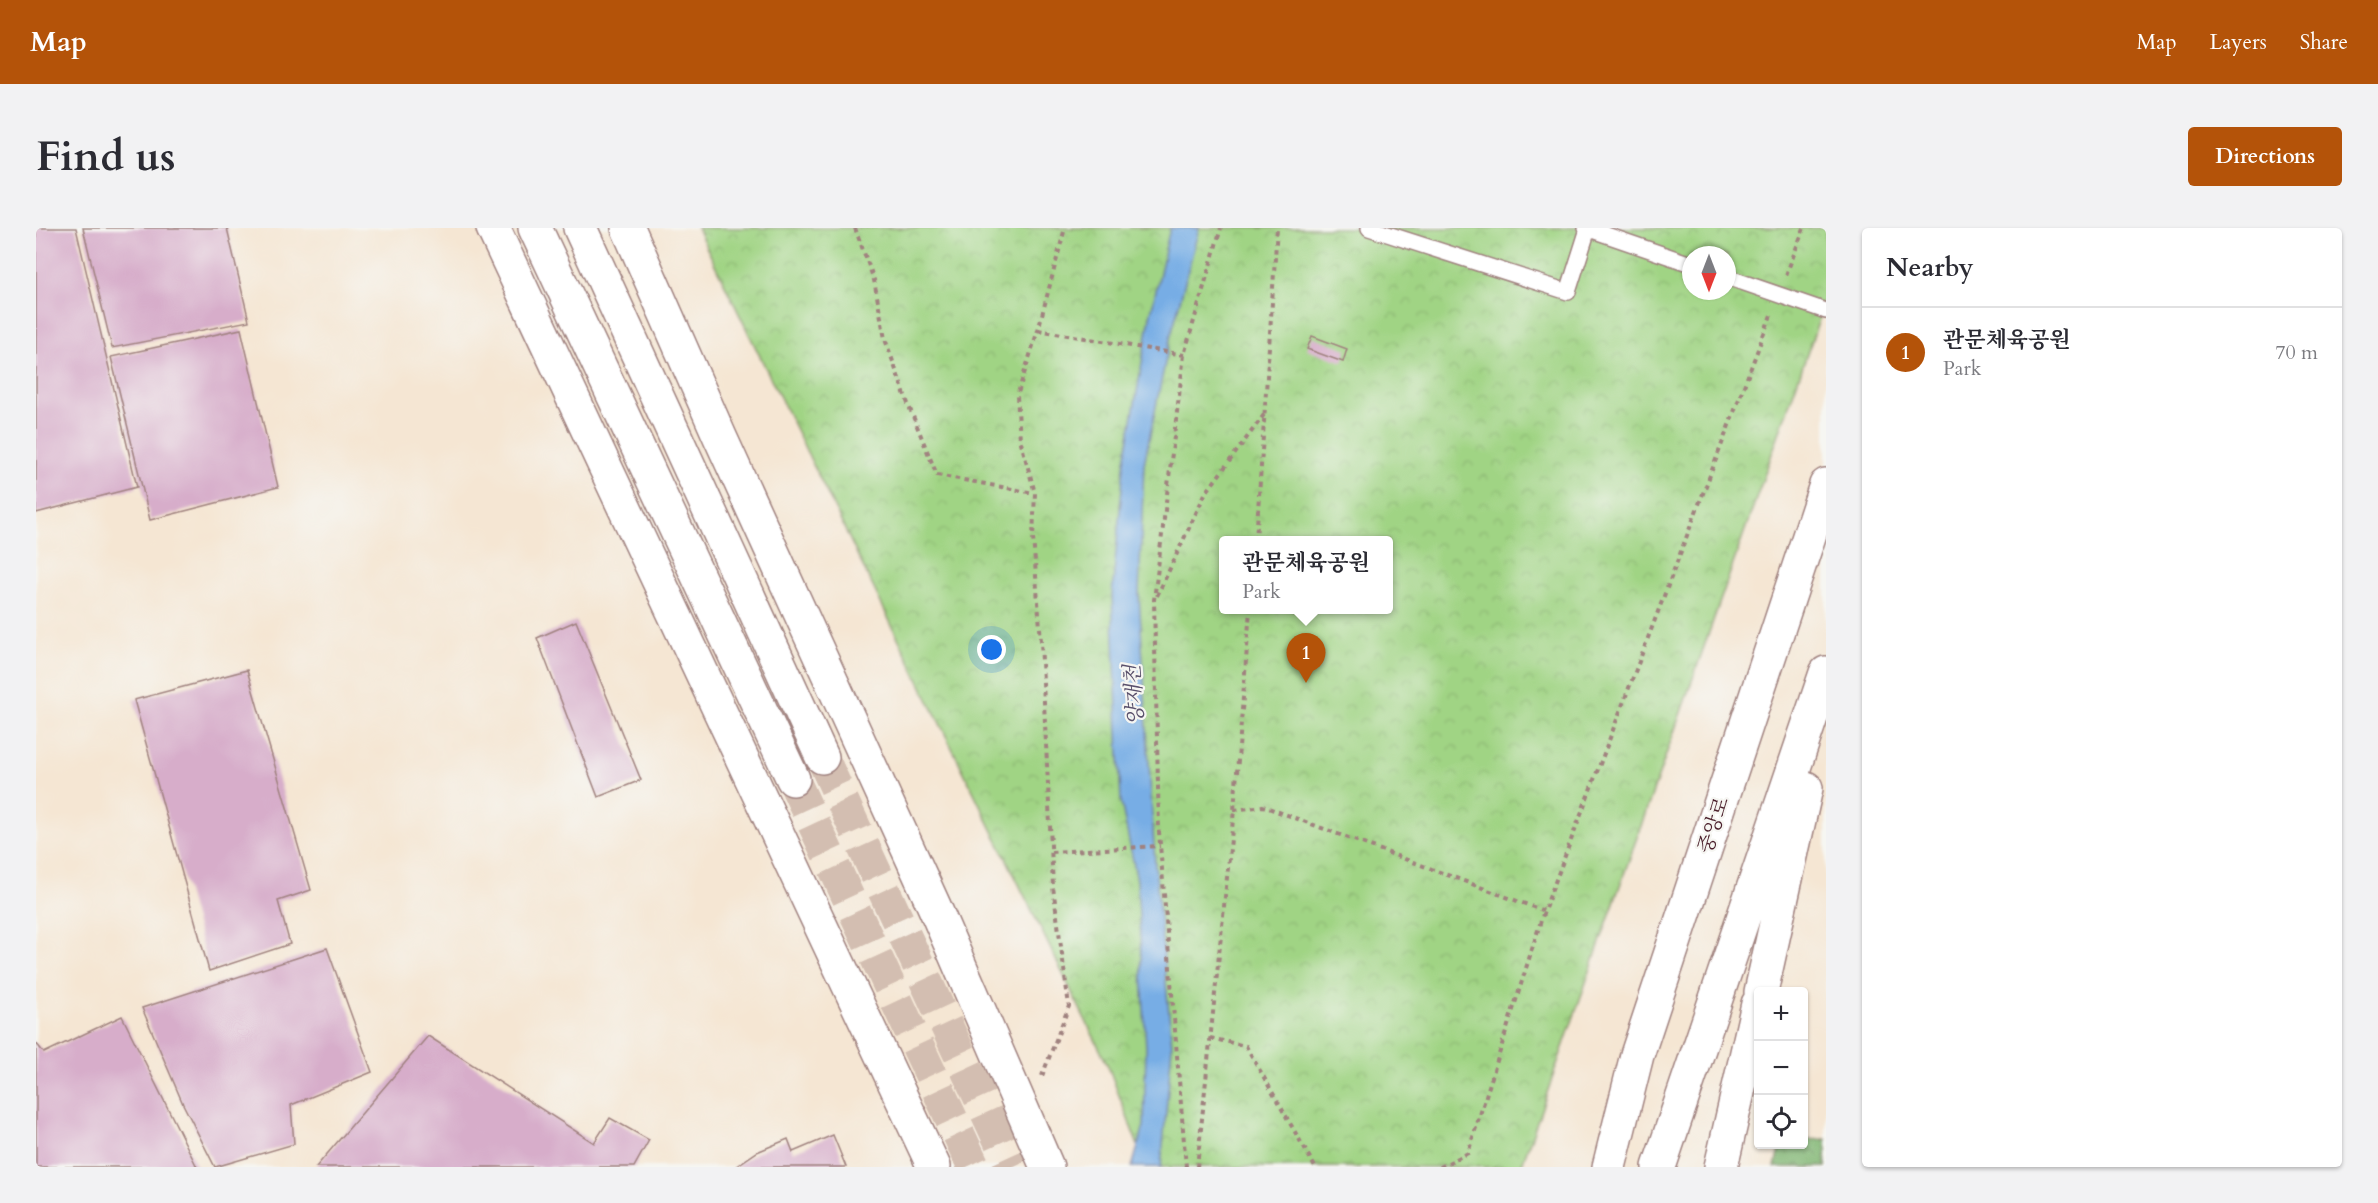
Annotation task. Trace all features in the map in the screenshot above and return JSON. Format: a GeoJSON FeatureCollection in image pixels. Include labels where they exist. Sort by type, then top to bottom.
{"type":"FeatureCollection","features":[{"type":"Feature","properties":{"kind":"main road"},"geometry":{"type":"LineString","coordinates":[[493,228],[934,1167]]}},
{"type":"Feature","properties":{"kind":"main road"},"geometry":{"type":"LineString","coordinates":[[535,228],[793,779]]}},
{"type":"Feature","properties":{"kind":"main road"},"geometry":{"type":"LineString","coordinates":[[580,228],[822,758]]}},
{"type":"Feature","properties":{"kind":"main road"},"geometry":{"type":"LineString","coordinates":[[628,228],[720,437],[934,906],[1025,1121],[1047,1167]]}},
{"type":"Feature","properties":{"kind":"main road","name":"중앙로"},"geometry":{"type":"LineString","coordinates":[[1609,1167],[1637,1055],[1826,485]]}},
{"type":"Feature","properties":{"kind":"main road"},"geometry":{"type":"LineString","coordinates":[[1659,1167],[1826,673]]}},
{"type":"Feature","properties":{"kind":"main road"},"geometry":{"type":"LineString","coordinates":[[1762,987],[1826,698]]}},
{"type":"Feature","properties":{"kind":"main road"},"geometry":{"type":"LineString","coordinates":[[1721,1167],[1754,1022]]}},
{"type":"Feature","properties":{"kind":"main road"},"geometry":{"type":"LineString","coordinates":[[1592,1167],[1637,1055]]}},
{"type":"Feature","properties":{"kind":"lane"},"geometry":{"type":"LineString","coordinates":[[1369,228],[1568,292],[1587,228],[1682,261]]}},
{"type":"Feature","properties":{"kind":"lane"},"geometry":{"type":"LineString","coordinates":[[1736,280],[1826,311]]}},
{"type":"Feature","properties":{"kind":"path"},"geometry":{"type":"LineString","coordinates":[[855,228],[874,280],[885,339],[937,475],[1035,493]]}},
{"type":"Feature","properties":{"kind":"path"},"geometry":{"type":"LineString","coordinates":[[1025,1121],[1069,1006],[1051,852],[1041,641],[1033,537],[1035,493],[1020,439],[1017,396],[1038,330],[1065,228]]}},
{"type":"Feature","properties":{"kind":"path"},"geometry":{"type":"LineString","coordinates":[[1186,1167],[1160,846],[1154,600],[1184,355],[1221,228]]}},
{"type":"Feature","properties":{"kind":"path"},"geometry":{"type":"LineString","coordinates":[[1256,536],[1277,228]]}},
{"type":"Feature","properties":{"kind":"path"},"geometry":{"type":"LineString","coordinates":[[1783,283],[1804,228]]}},
{"type":"Feature","properties":{"kind":"path"},"geometry":{"type":"LineString","coordinates":[[1440,1167],[1468,1154],[1544,911],[1775,305]]}},
{"type":"Feature","properties":{"kind":"path"},"geometry":{"type":"LineString","coordinates":[[1038,330],[1184,355]]}},
{"type":"Feature","properties":{"kind":"path"},"geometry":{"type":"LineString","coordinates":[[1154,600],[1205,494],[1266,411]]}},
{"type":"Feature","properties":{"kind":"path"},"geometry":{"type":"LineString","coordinates":[[1197,1167],[1234,810],[1250,614]]}},
{"type":"Feature","properties":{"kind":"path"},"geometry":{"type":"LineString","coordinates":[[1234,810],[1263,806],[1544,911]]}},
{"type":"Feature","properties":{"kind":"path"},"geometry":{"type":"LineString","coordinates":[[1051,852],[1160,846]]}},
{"type":"Feature","properties":{"kind":"path"},"geometry":{"type":"LineString","coordinates":[[1210,1038],[1246,1046],[1315,1167]]}},
{"type":"Feature","properties":{"kind":"green space"},"geometry":{"type":"Polygon","coordinates":[[[697,228],[1826,228],[1826,300],[1521,1167],[1146,1167],[1108,1066],[697,228]]]}},
{"type":"Feature","properties":{"kind":"green space"},"geometry":{"type":"Polygon","coordinates":[[[1826,1139],[1826,1167],[1775,1167],[1779,1149],[1808,1149],[1808,1140],[1826,1139]]]}},
{"type":"Feature","properties":{"kind":"water","name":"양재천"},"geometry":{"type":"Polygon","coordinates":[[[1170,228],[1199,228],[1170,339],[1144,464],[1139,594],[1155,864],[1172,1046],[1161,1167],[1132,1167],[1144,1126],[1146,1048],[1137,880],[1121,802],[1112,595],[1124,466],[1150,317],[1170,228]]]}},
{"type":"Feature","properties":{"kind":"building"},"geometry":{"type":"Polygon","coordinates":[[[36,228],[76,228],[137,487],[36,513],[36,228]]]}},
{"type":"Feature","properties":{"kind":"building"},"geometry":{"type":"Polygon","coordinates":[[[83,228],[227,228],[249,321],[112,348],[83,228]]]}},
{"type":"Feature","properties":{"kind":"building"},"geometry":{"type":"Polygon","coordinates":[[[241,329],[278,487],[150,520],[111,357],[241,329]]]}},
{"type":"Feature","properties":{"kind":"building"},"geometry":{"type":"Polygon","coordinates":[[[1312,336],[1347,349],[1343,362],[1307,349],[1312,336]]]}},
{"type":"Feature","properties":{"kind":"building"},"geometry":{"type":"Polygon","coordinates":[[[576,621],[641,780],[598,797],[537,638],[576,621]]]}},
{"type":"Feature","properties":{"kind":"building"},"geometry":{"type":"Polygon","coordinates":[[[247,670],[311,890],[278,901],[290,944],[209,971],[134,700],[247,670]]]}},
{"type":"Feature","properties":{"kind":"building"},"geometry":{"type":"Polygon","coordinates":[[[327,948],[372,1072],[291,1105],[294,1144],[215,1167],[183,1104],[142,1008],[327,948]]]}},
{"type":"Feature","properties":{"kind":"building"},"geometry":{"type":"Polygon","coordinates":[[[122,1016],[197,1167],[36,1167],[36,1043],[44,1053],[122,1016]]]}},
{"type":"Feature","properties":{"kind":"building"},"geometry":{"type":"Polygon","coordinates":[[[428,1036],[594,1143],[610,1118],[649,1140],[634,1167],[316,1167],[428,1036]]]}},
{"type":"Feature","properties":{"kind":"building"},"geometry":{"type":"Polygon","coordinates":[[[833,1135],[846,1167],[735,1167],[757,1152],[788,1139],[793,1152],[833,1135]]]}},
{"type":"Feature","properties":{"kind":"tunnel"},"geometry":{"type":"LineString","coordinates":[[822,757],[1012,1167]]}},
{"type":"Feature","properties":{"kind":"tunnel"},"geometry":{"type":"LineString","coordinates":[[793,779],[974,1167]]}},
{"type":"Feature","properties":{"kind":"place","name":"관문체육공원"},"geometry":{"type":"Point","coordinates":[1306,683]}}]}
